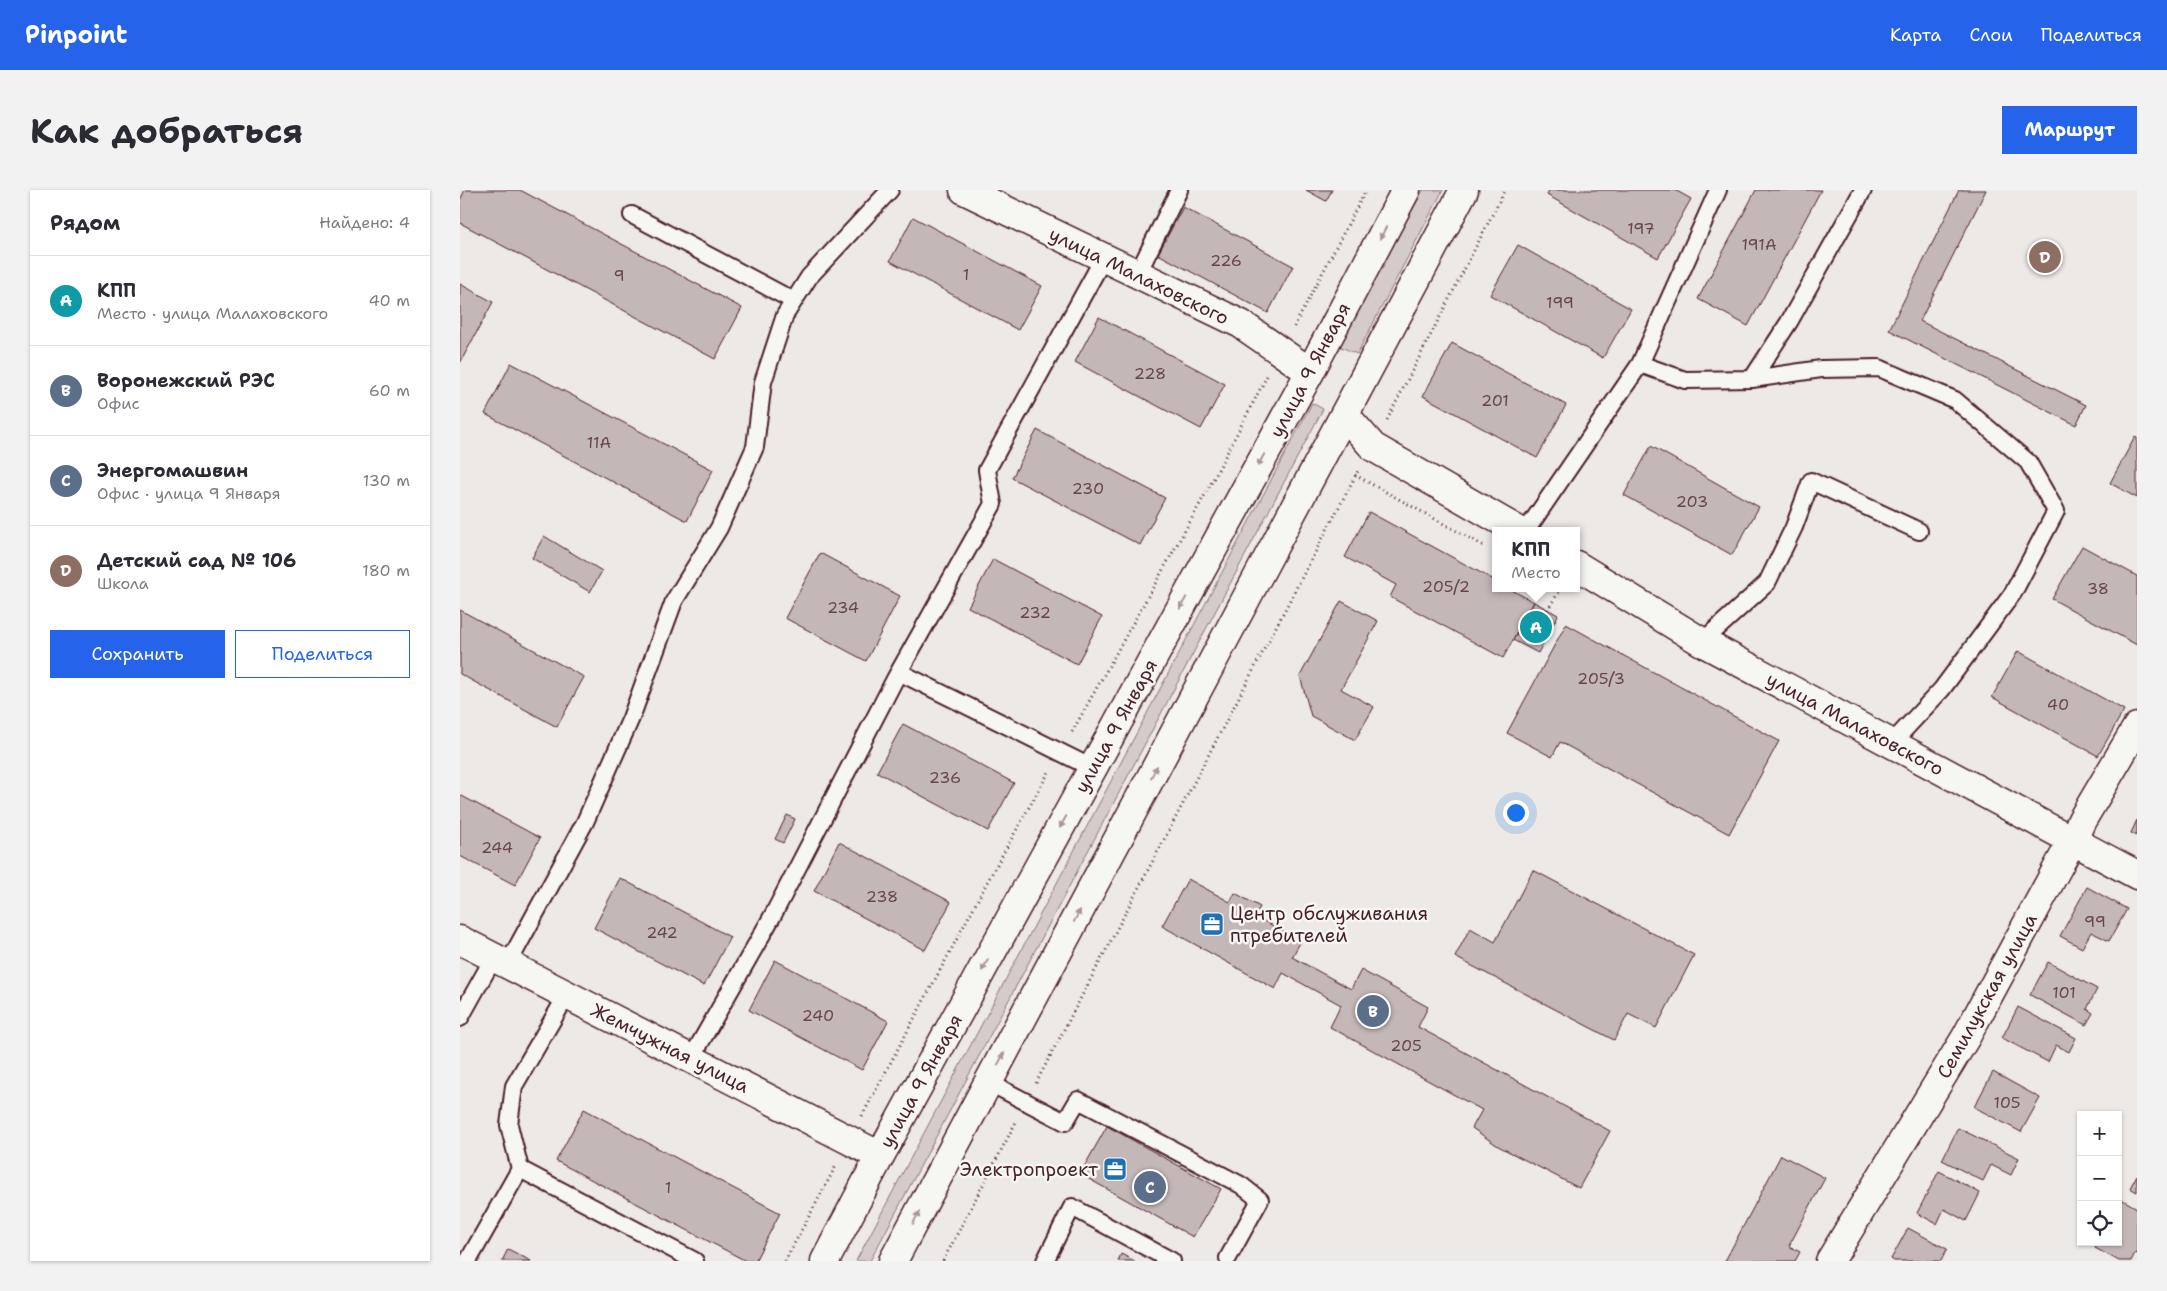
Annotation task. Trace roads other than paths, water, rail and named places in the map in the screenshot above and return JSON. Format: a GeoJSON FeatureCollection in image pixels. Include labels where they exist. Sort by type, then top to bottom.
{"type":"FeatureCollection","features":[{"type":"Feature","properties":{"kind":"main road","name":"улица Малаховского"},"geometry":{"type":"LineString","coordinates":[[964,190],[1240,324],[1310,372]]}},
{"type":"Feature","properties":{"kind":"main road","name":"улица 9 Января"},"geometry":{"type":"LineString","coordinates":[[825,1261],[880,1156],[1310,372],[1406,190]]}},
{"type":"Feature","properties":{"kind":"main road"},"geometry":{"type":"LineString","coordinates":[[893,1261],[1464,190]]}},
{"type":"Feature","properties":{"kind":"main road"},"geometry":{"type":"LineString","coordinates":[[1345,415],[1373,447],[1512,527]]}},
{"type":"Feature","properties":{"kind":"main road","name":"улица Малаховского"},"geometry":{"type":"LineString","coordinates":[[1580,567],[1702,642],[2137,876]]}},
{"type":"Feature","properties":{"kind":"main road","name":"Семилукская улица"},"geometry":{"type":"LineString","coordinates":[[1830,1261],[1966,1036],[2082,820],[2137,727]]}},
{"type":"Feature","properties":{"kind":"main road","name":"Жемчужная улица"},"geometry":{"type":"LineString","coordinates":[[460,940],[880,1156]]}},
{"type":"Feature","properties":{"kind":"lane"},"geometry":{"type":"LineString","coordinates":[[460,1018],[501,961],[585,822],[631,718],[674,601],[719,528],[755,447],[763,382],[785,315],[809,277],[890,190]]}},
{"type":"Feature","properties":{"kind":"lane"},"geometry":{"type":"LineString","coordinates":[[1137,275],[1179,190]]}},
{"type":"Feature","properties":{"kind":"lane"},"geometry":{"type":"LineString","coordinates":[[1529,527],[1640,364],[1718,190]]}},
{"type":"Feature","properties":{"kind":"lane"},"geometry":{"type":"LineString","coordinates":[[1752,379],[1789,322],[1863,190]]}},
{"type":"Feature","properties":{"kind":"lane"},"geometry":{"type":"LineString","coordinates":[[632,214],[794,301]]}},
{"type":"Feature","properties":{"kind":"lane"},"geometry":{"type":"LineString","coordinates":[[691,1059],[795,874],[846,771],[993,504],[986,470],[1104,259]]}},
{"type":"Feature","properties":{"kind":"lane"},"geometry":{"type":"LineString","coordinates":[[1640,364],[1685,380],[1752,379],[1821,369],[1879,368],[1955,400],[2028,462],[2056,511],[2013,593],[1942,689],[1892,743]]}},
{"type":"Feature","properties":{"kind":"lane"},"geometry":{"type":"LineString","coordinates":[[1702,642],[1767,583],[1794,527],[1812,481],[1919,531]]}},
{"type":"Feature","properties":{"kind":"lane"},"geometry":{"type":"LineString","coordinates":[[899,672],[1092,768]]}},
{"type":"Feature","properties":{"kind":"lane"},"geometry":{"type":"LineString","coordinates":[[468,1261],[520,1169],[510,1125],[514,1086],[567,995]]}},
{"type":"Feature","properties":{"kind":"lane"},"geometry":{"type":"LineString","coordinates":[[988,1082],[1065,1122],[1078,1100],[1241,1185],[1260,1200],[1228,1258]]}},
{"type":"Feature","properties":{"kind":"lane"},"geometry":{"type":"LineString","coordinates":[[520,1169],[695,1261]]}},
{"type":"Feature","properties":{"kind":"lane"},"geometry":{"type":"LineString","coordinates":[[1044,1261],[1072,1207],[1172,1261]]}},
{"type":"Feature","properties":{"kind":"place","name":"Детский сад № 106"},"geometry":{"type":"Point","coordinates":[2045,257]}},
{"type":"Feature","properties":{"kind":"place","name":"КПП"},"geometry":{"type":"Point","coordinates":[1536,627]}},
{"type":"Feature","properties":{"kind":"place","name":"Центр обслуживания птребителей"},"geometry":{"type":"Point","coordinates":[1212,924]}},
{"type":"Feature","properties":{"kind":"place","name":"Воронежский РЭС"},"geometry":{"type":"Point","coordinates":[1373,1011]}},
{"type":"Feature","properties":{"kind":"place","name":"Электропроект"},"geometry":{"type":"Point","coordinates":[1115,1169]}},
{"type":"Feature","properties":{"kind":"place","name":"Энергомашвин"},"geometry":{"type":"Point","coordinates":[1150,1187]}}]}
